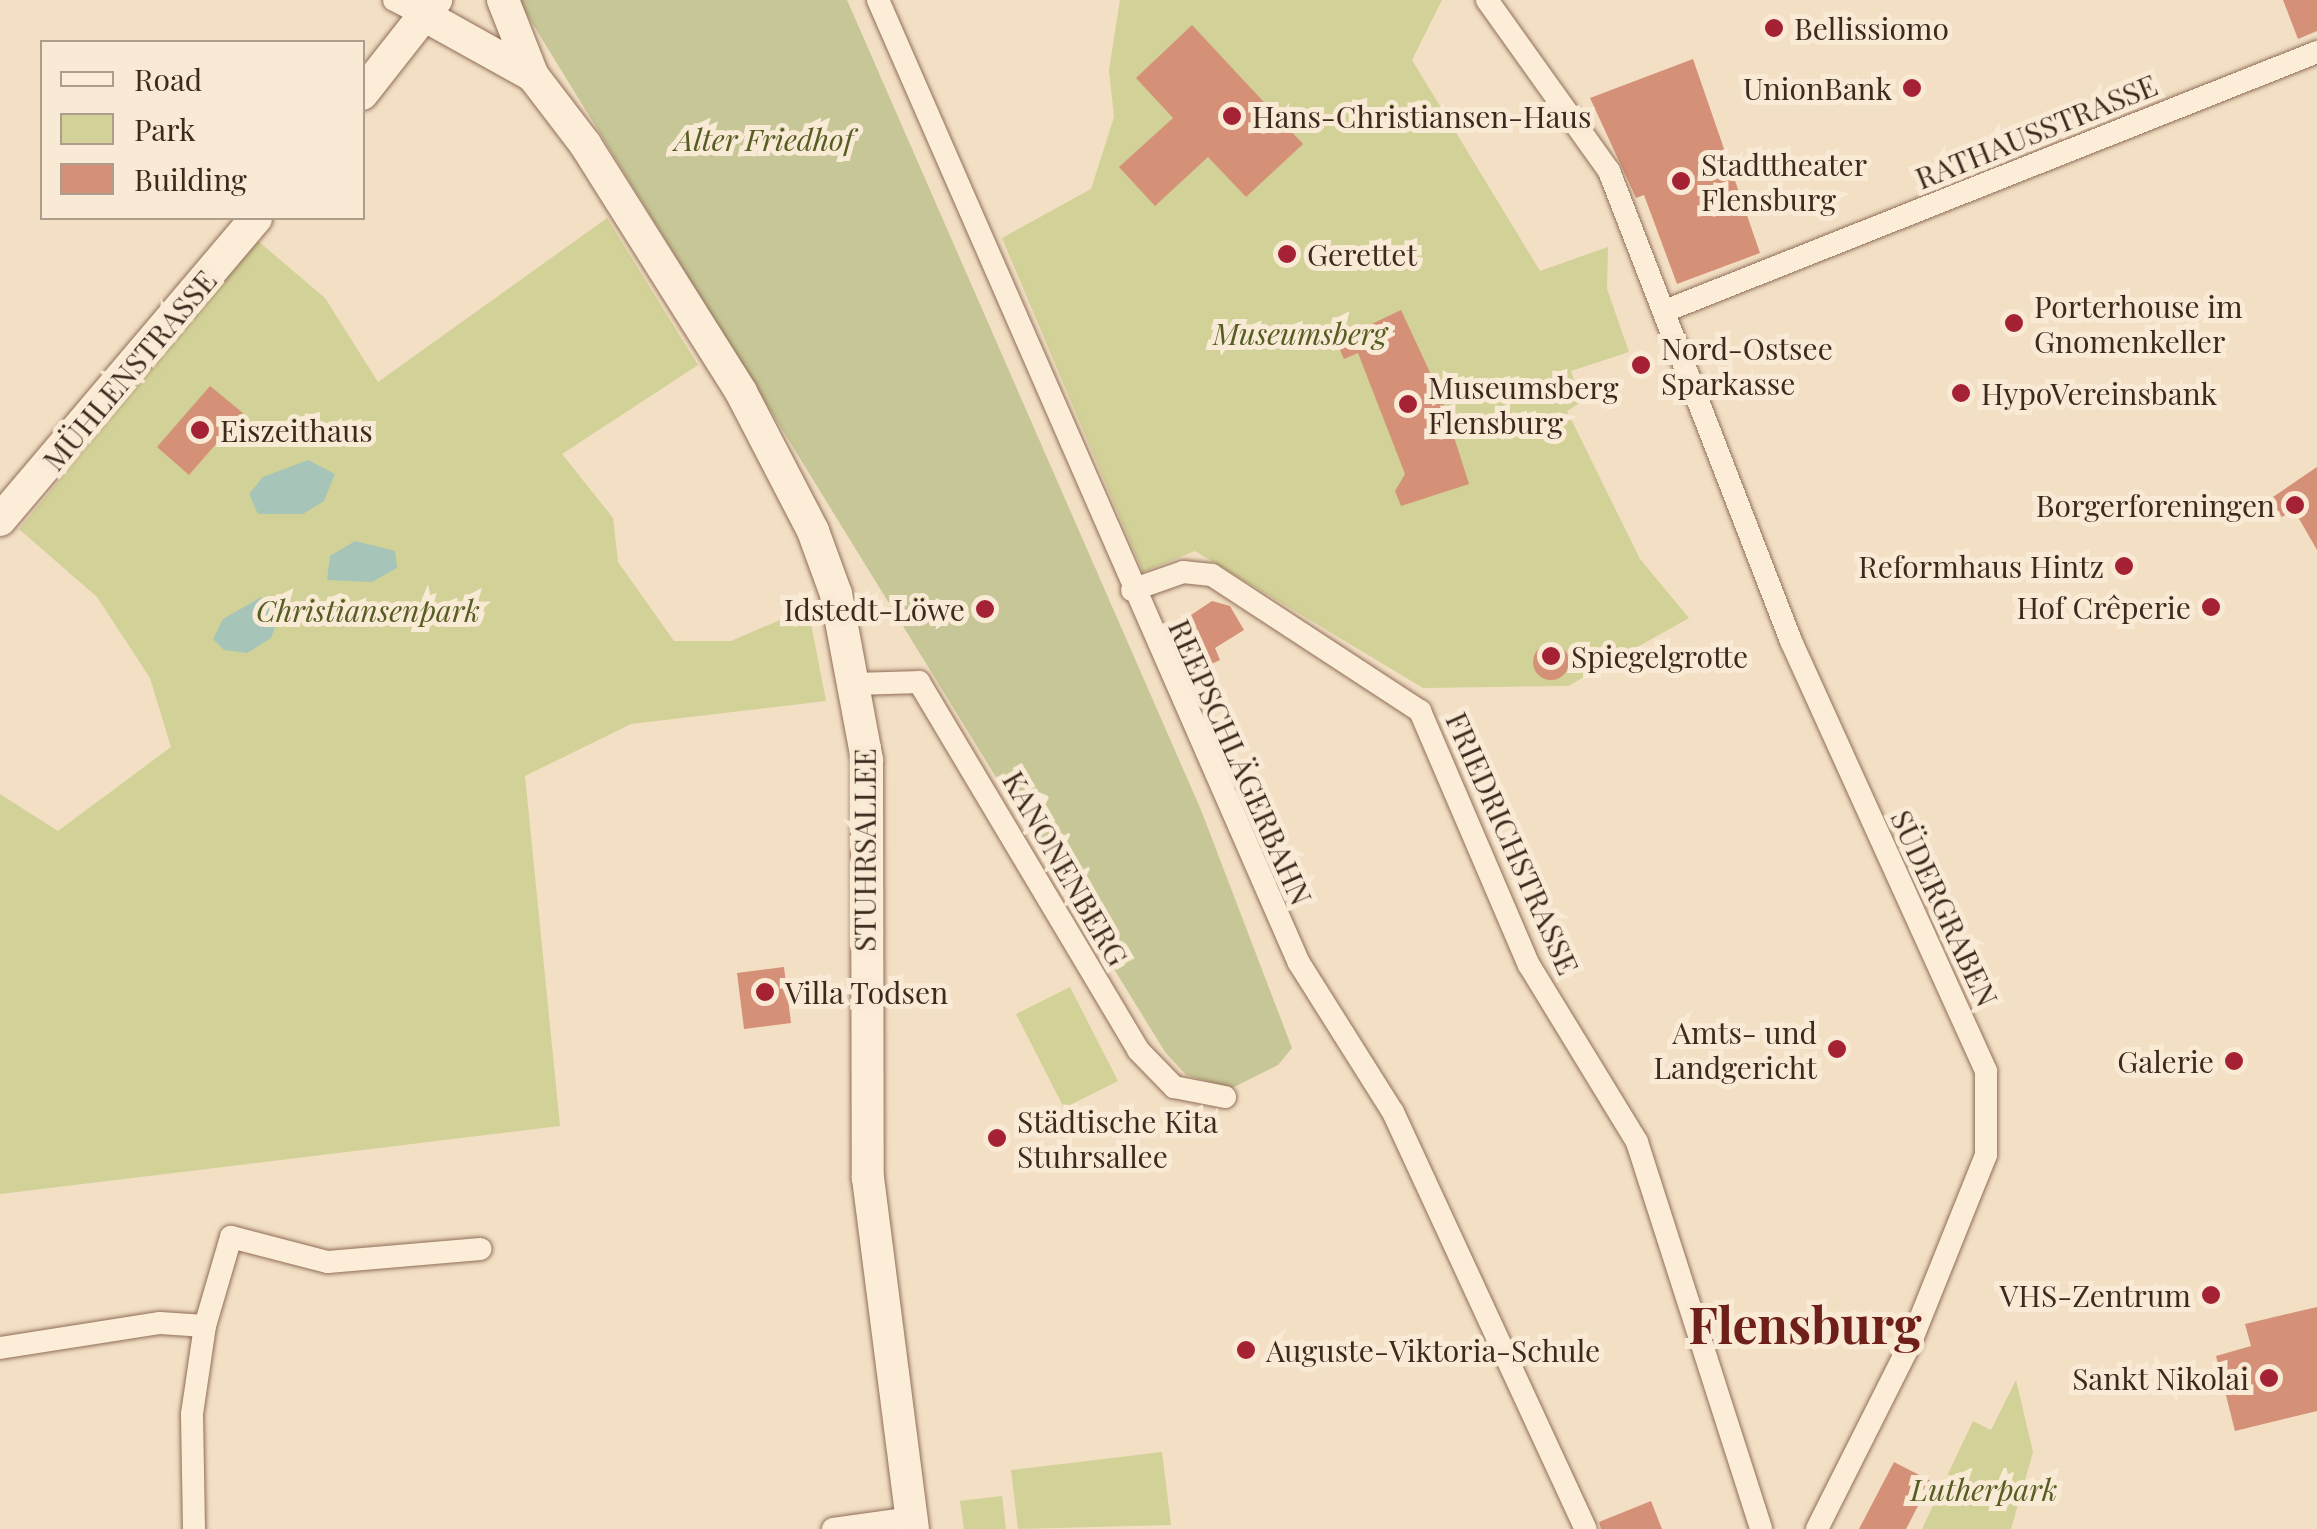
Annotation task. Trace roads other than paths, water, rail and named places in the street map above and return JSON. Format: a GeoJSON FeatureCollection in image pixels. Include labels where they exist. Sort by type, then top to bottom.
{"type":"FeatureCollection","features":[{"type":"Feature","properties":{"kind":"main road"},"geometry":{"type":"LineString","coordinates":[[503,0],[533,76]]}},
{"type":"Feature","properties":{"kind":"main road","name":"STUHRSALLEE"},"geometry":{"type":"LineString","coordinates":[[432,9],[533,76],[585,144],[786,474],[836,594],[857,684],[870,838],[862,1010],[868,1178],[912,1523]]}},
{"type":"Feature","properties":{"kind":"main road"},"geometry":{"type":"LineString","coordinates":[[365,90],[432,9]]}},
{"type":"Feature","properties":{"kind":"main road","name":"MÜHLENSTRASSE"},"geometry":{"type":"LineString","coordinates":[[0,520],[254,220]]}},
{"type":"Feature","properties":{"kind":"street"},"geometry":{"type":"LineString","coordinates":[[394,0],[432,9]]}},
{"type":"Feature","properties":{"kind":"street","name":"REEPSCHLÄGERBAHN"},"geometry":{"type":"LineString","coordinates":[[878,0],[941,129],[1132,590],[1298,964],[1393,1112],[1586,1529]]}},
{"type":"Feature","properties":{"kind":"street","name":"SÜDERGRABEN"},"geometry":{"type":"LineString","coordinates":[[1487,0],[1584,127],[1665,311],[1790,640],[1990,1093],[1986,1156],[1948,1252],[1817,1529]]}},
{"type":"Feature","properties":{"kind":"street","name":"RATHAUSSTRASSE"},"geometry":{"type":"LineString","coordinates":[[1665,311],[2317,52]]}},
{"type":"Feature","properties":{"kind":"street","name":"FRIEDRICHSTRASSE"},"geometry":{"type":"LineString","coordinates":[[1132,590],[1182,572],[1212,575],[1420,711],[1530,965],[1637,1142],[1762,1529]]}},
{"type":"Feature","properties":{"kind":"street","name":"KANONENBERG"},"geometry":{"type":"LineString","coordinates":[[857,684],[919,682],[1138,1050],[1174,1087],[1225,1097]]}},
{"type":"Feature","properties":{"kind":"street"},"geometry":{"type":"LineString","coordinates":[[194,1529],[189,1453],[205,1326],[231,1237],[328,1262],[480,1249]]}},
{"type":"Feature","properties":{"kind":"street"},"geometry":{"type":"LineString","coordinates":[[0,1348],[160,1323],[205,1326]]}},
{"type":"Feature","properties":{"kind":"street"},"geometry":{"type":"LineString","coordinates":[[833,1529],[912,1523]]}},
{"type":"Feature","properties":{"kind":"place","name":"Bellissiomo"},"geometry":{"type":"Point","coordinates":[1774,28]}},
{"type":"Feature","properties":{"kind":"place","name":"UnionBank"},"geometry":{"type":"Point","coordinates":[1912,88]}},
{"type":"Feature","properties":{"kind":"place","name":"Hans-Christiansen-Haus"},"geometry":{"type":"Point","coordinates":[1232,116]}},
{"type":"Feature","properties":{"kind":"place","name":"Stadttheater Flensburg"},"geometry":{"type":"Point","coordinates":[1681,181]}},
{"type":"Feature","properties":{"kind":"place","name":"Gerettet"},"geometry":{"type":"Point","coordinates":[1287,254]}},
{"type":"Feature","properties":{"kind":"place","name":"Porterhouse im Gnomenkeller"},"geometry":{"type":"Point","coordinates":[2014,323]}},
{"type":"Feature","properties":{"kind":"place","name":"Nord-Ostsee Sparkasse"},"geometry":{"type":"Point","coordinates":[1641,365]}},
{"type":"Feature","properties":{"kind":"place","name":"HypoVereinsbank"},"geometry":{"type":"Point","coordinates":[1961,393]}},
{"type":"Feature","properties":{"kind":"place","name":"Museumsberg Flensburg"},"geometry":{"type":"Point","coordinates":[1408,404]}},
{"type":"Feature","properties":{"kind":"place","name":"Eiszeithaus"},"geometry":{"type":"Point","coordinates":[200,430]}},
{"type":"Feature","properties":{"kind":"place","name":"Borgerforeningen"},"geometry":{"type":"Point","coordinates":[2295,505]}},
{"type":"Feature","properties":{"kind":"place","name":"Reformhaus Hintz"},"geometry":{"type":"Point","coordinates":[2124,566]}},
{"type":"Feature","properties":{"kind":"place","name":"Hof Crêperie"},"geometry":{"type":"Point","coordinates":[2211,607]}},
{"type":"Feature","properties":{"kind":"place","name":"Idstedt-Löwe"},"geometry":{"type":"Point","coordinates":[985,609]}},
{"type":"Feature","properties":{"kind":"place","name":"Spiegelgrotte"},"geometry":{"type":"Point","coordinates":[1551,656]}},
{"type":"Feature","properties":{"kind":"place","name":"Villa Todsen"},"geometry":{"type":"Point","coordinates":[765,992]}},
{"type":"Feature","properties":{"kind":"place","name":"Amts- und Landgericht"},"geometry":{"type":"Point","coordinates":[1837,1049]}},
{"type":"Feature","properties":{"kind":"place","name":"Galerie"},"geometry":{"type":"Point","coordinates":[2234,1061]}},
{"type":"Feature","properties":{"kind":"place","name":"Städtische Kita Stuhrsallee"},"geometry":{"type":"Point","coordinates":[997,1138]}},
{"type":"Feature","properties":{"kind":"place","name":"VHS-Zentrum"},"geometry":{"type":"Point","coordinates":[2211,1295]}},
{"type":"Feature","properties":{"kind":"place","name":"Auguste-Viktoria-Schule"},"geometry":{"type":"Point","coordinates":[1246,1350]}},
{"type":"Feature","properties":{"kind":"place","name":"Sankt Nikolai"},"geometry":{"type":"Point","coordinates":[2269,1378]}},
{"type":"Feature","properties":{"kind":"district","name":"Flensburg"},"geometry":{"type":"Point","coordinates":[1805,1324]}},
{"type":"Feature","properties":{"kind":"park label","name":"Alter Friedhof"},"geometry":{"type":"Point","coordinates":[764,139]}},
{"type":"Feature","properties":{"kind":"park label","name":"Museumsberg"},"geometry":{"type":"Point","coordinates":[1300,333]}},
{"type":"Feature","properties":{"kind":"park label","name":"Christiansenpark"},"geometry":{"type":"Point","coordinates":[368,610]}},
{"type":"Feature","properties":{"kind":"park label","name":"Lutherpark"},"geometry":{"type":"Point","coordinates":[1984,1489]}}]}
